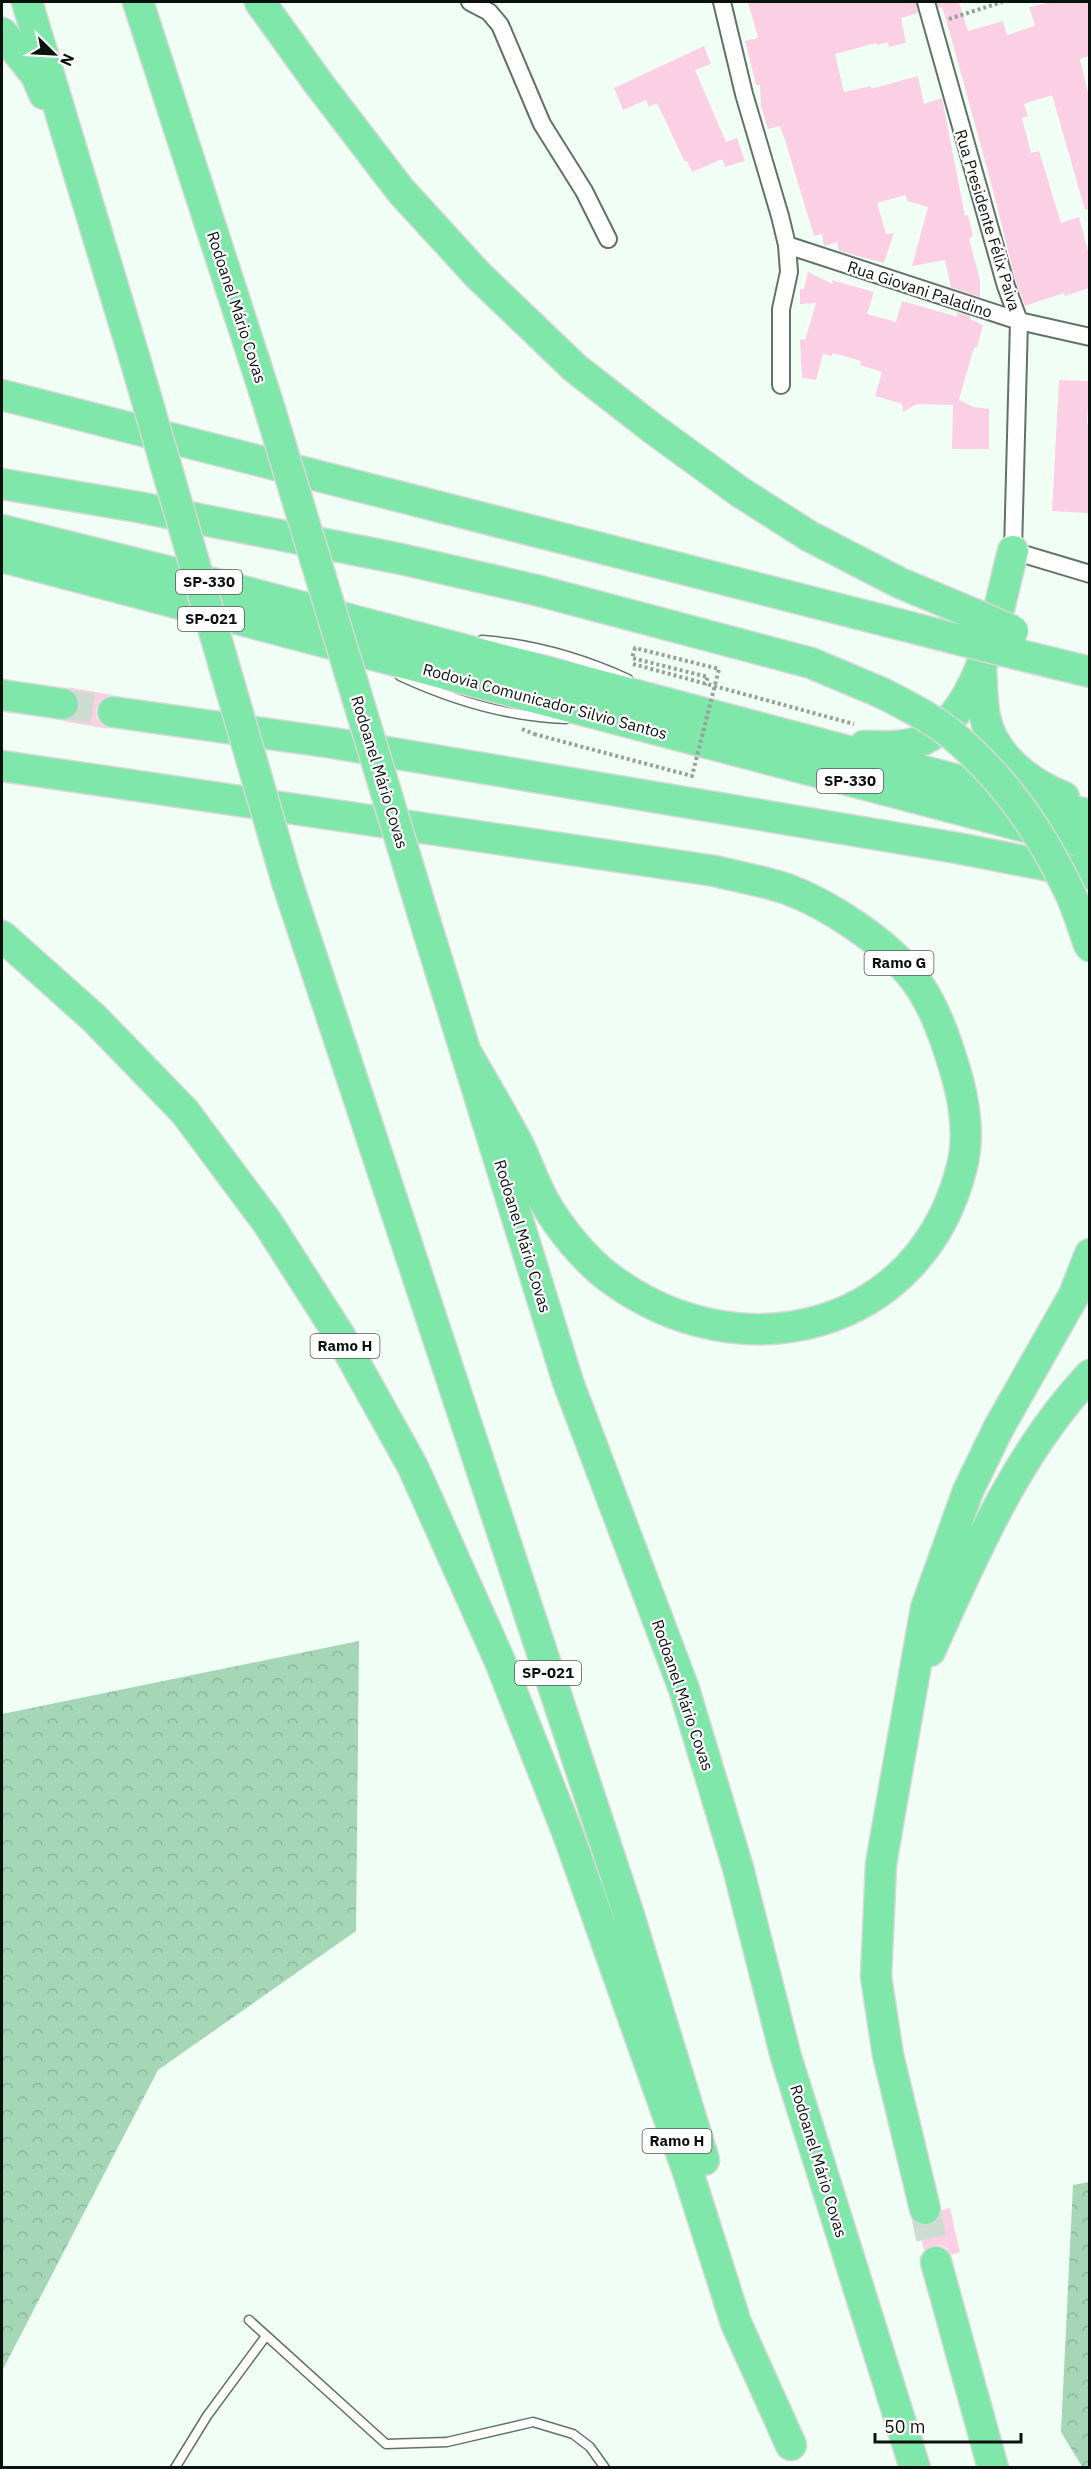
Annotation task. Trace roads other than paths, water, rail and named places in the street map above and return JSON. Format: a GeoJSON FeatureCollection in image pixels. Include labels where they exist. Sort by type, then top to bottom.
{"type":"FeatureCollection","features":[{"type":"Feature","properties":{"kind":"highway","name":"SP-021"},"geometry":{"type":"LineString","coordinates":[[27,2],[52,78],[79,177],[134,356],[287,882],[628,1912],[795,2456]]}},
{"type":"Feature","properties":{"kind":"highway","name":"Rodoanel Mário Covas"},"geometry":{"type":"LineString","coordinates":[[138,2],[267,400],[568,1382],[684,1689],[738,1868],[786,2057],[915,2468]]}},
{"type":"Feature","properties":{"kind":"highway"},"geometry":{"type":"LineString","coordinates":[[260,2],[401,191],[478,275],[574,368],[732,486],[809,536],[900,584],[971,628]]}},
{"type":"Feature","properties":{"kind":"highway"},"geometry":{"type":"LineString","coordinates":[[2,33],[36,75],[79,177]]}},
{"type":"Feature","properties":{"kind":"highway"},"geometry":{"type":"LineString","coordinates":[[2,395],[971,628],[1089,672]]}},
{"type":"Feature","properties":{"kind":"highway"},"geometry":{"type":"LineString","coordinates":[[2,484],[138,507],[401,559],[536,590],[811,663],[882,693],[918,712],[955,737],[990,772],[1034,827],[1070,892],[1089,947]]}},
{"type":"Feature","properties":{"kind":"highway","name":"Rodovia Comunicador Silvio Santos"},"geometry":{"type":"LineString","coordinates":[[2,530],[163,570],[1089,815]]}},
{"type":"Feature","properties":{"kind":"highway"},"geometry":{"type":"LineString","coordinates":[[818,744],[887,747],[907,745],[923,740],[957,714],[981,670],[1013,551]]}},
{"type":"Feature","properties":{"kind":"highway","name":"Rodovia Comunicador Silvio Santos"},"geometry":{"type":"LineString","coordinates":[[2,556],[1089,844]]}},
{"type":"Feature","properties":{"kind":"highway"},"geometry":{"type":"LineString","coordinates":[[1008,641],[1089,662]]}},
{"type":"Feature","properties":{"kind":"highway"},"geometry":{"type":"LineString","coordinates":[[981,670],[985,717],[996,745],[1018,771],[1047,790],[1089,806]]}},
{"type":"Feature","properties":{"kind":"highway"},"geometry":{"type":"LineString","coordinates":[[2,695],[63,704]]}},
{"type":"Feature","properties":{"kind":"highway"},"geometry":{"type":"LineString","coordinates":[[113,712],[333,743],[957,848],[1089,874]]}},
{"type":"Feature","properties":{"kind":"highway","name":"Ramo G"},"geometry":{"type":"LineString","coordinates":[[2,766],[715,870],[787,889],[843,918],[887,949],[917,982],[944,1032],[959,1084],[965,1126],[963,1166],[944,1214],[923,1253],[889,1287],[827,1320],[778,1329],[740,1329],[690,1320],[643,1299],[609,1278],[569,1238],[544,1201],[518,1144],[467,1054]]}},
{"type":"Feature","properties":{"kind":"highway","name":"Ramo H"},"geometry":{"type":"LineString","coordinates":[[2,936],[94,1018],[185,1112],[273,1231],[340,1336],[413,1467],[499,1659],[568,1834],[688,2172],[736,2323],[795,2456]]}},
{"type":"Feature","properties":{"kind":"highway"},"geometry":{"type":"LineString","coordinates":[[926,2209],[888,2055],[876,1977],[881,1864],[926,1608],[968,1491],[998,1429],[1074,1295],[1089,1254]]}},
{"type":"Feature","properties":{"kind":"highway"},"geometry":{"type":"LineString","coordinates":[[911,1692],[997,1508],[1024,1460],[1089,1375]]}},
{"type":"Feature","properties":{"kind":"highway"},"geometry":{"type":"LineString","coordinates":[[936,2262],[993,2468]]}},
{"type":"Feature","properties":{"kind":"street"},"geometry":{"type":"LineString","coordinates":[[475,2],[489,12],[500,26],[542,124],[584,191],[609,239]]}},
{"type":"Feature","properties":{"kind":"street"},"geometry":{"type":"LineString","coordinates":[[722,2],[744,94],[787,245],[789,272],[781,309],[782,385]]}},
{"type":"Feature","properties":{"kind":"street","name":"Rua Presidente Félix Paiva"},"geometry":{"type":"LineString","coordinates":[[926,2],[1006,286],[1019,321],[1013,551]]}},
{"type":"Feature","properties":{"kind":"street","name":"Rua Giovani Paladino"},"geometry":{"type":"LineString","coordinates":[[787,245],[1019,321],[1089,338]]}},
{"type":"Feature","properties":{"kind":"street"},"geometry":{"type":"LineString","coordinates":[[1013,551],[1089,573]]}},
{"type":"Feature","properties":{"kind":"lane"},"geometry":{"type":"LineString","coordinates":[[415,638],[467,640]]}},
{"type":"Feature","properties":{"kind":"lane"},"geometry":{"type":"LineString","coordinates":[[477,640],[510,643],[548,651],[587,662],[637,683]]}},
{"type":"Feature","properties":{"kind":"lane"},"geometry":{"type":"LineString","coordinates":[[329,642],[380,666]]}},
{"type":"Feature","properties":{"kind":"lane"},"geometry":{"type":"LineString","coordinates":[[390,671],[439,693],[519,715],[547,718],[610,718]]}},
{"type":"Feature","properties":{"kind":"lane"},"geometry":{"type":"LineString","coordinates":[[647,687],[688,708]]}},
{"type":"Feature","properties":{"kind":"lane"},"geometry":{"type":"LineString","coordinates":[[249,2320],[386,2444],[447,2442],[533,2422],[573,2434],[590,2447],[605,2468]]}},
{"type":"Feature","properties":{"kind":"lane"},"geometry":{"type":"LineString","coordinates":[[175,2468],[207,2416],[266,2336]]}},
{"type":"Feature","properties":{"kind":"tunnel"},"geometry":{"type":"LineString","coordinates":[[63,704],[113,712]]}},
{"type":"Feature","properties":{"kind":"tunnel"},"geometry":{"type":"LineString","coordinates":[[925,2209],[936,2262]]}}]}
